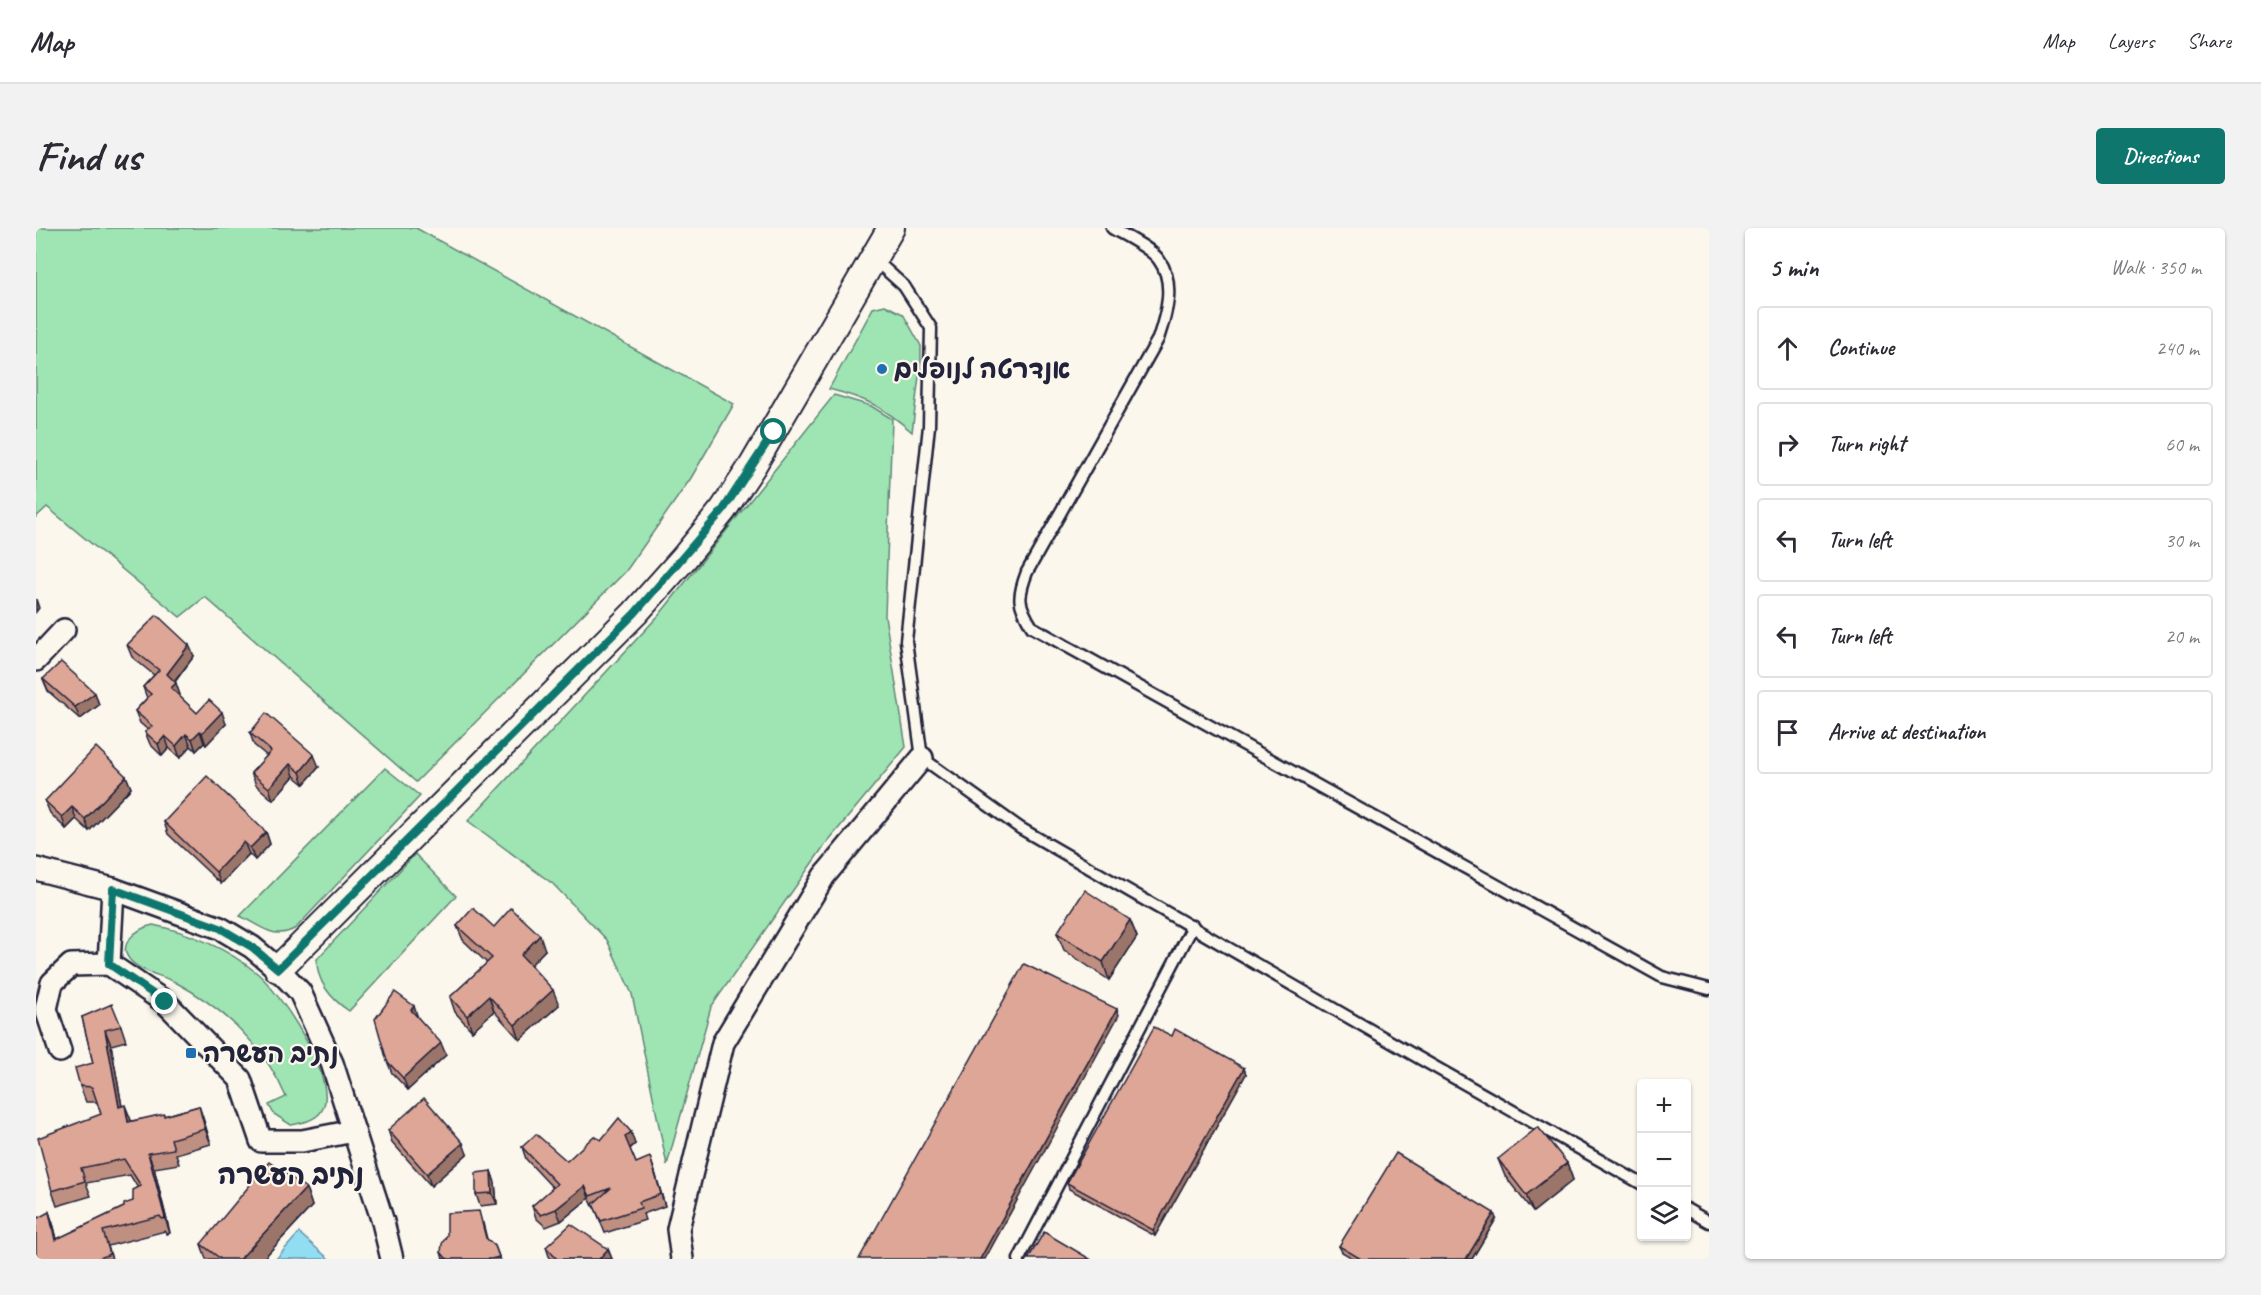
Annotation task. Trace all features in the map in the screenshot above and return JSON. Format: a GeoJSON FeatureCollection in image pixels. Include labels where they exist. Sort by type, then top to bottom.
{"type":"FeatureCollection","features":[{"type":"Feature","properties":{"kind":"street"},"geometry":{"type":"LineString","coordinates":[[278,969],[635,613],[684,558],[723,510],[753,465],[891,228]]}},
{"type":"Feature","properties":{"kind":"street"},"geometry":{"type":"LineString","coordinates":[[36,660],[64,630]]}},
{"type":"Feature","properties":{"kind":"street"},"geometry":{"type":"LineString","coordinates":[[682,1259],[678,1229],[723,1043],[824,876],[922,758]]}},
{"type":"Feature","properties":{"kind":"street"},"geometry":{"type":"LineString","coordinates":[[36,869],[113,889],[220,928],[252,947],[300,992],[332,1063],[383,1222],[392,1259]]}},
{"type":"Feature","properties":{"kind":"street"},"geometry":{"type":"LineString","coordinates":[[109,964],[113,889]]}},
{"type":"Feature","properties":{"kind":"street"},"geometry":{"type":"LineString","coordinates":[[60,1051],[46,1009],[52,983],[71,965],[109,964],[165,1002],[240,1079],[261,1141],[302,1141],[354,1131]]}},
{"type":"Feature","properties":{"kind":"lane"},"geometry":{"type":"LineString","coordinates":[[1112,228],[1144,247],[1159,260],[1167,279],[1168,309],[1158,339],[1027,572],[1020,590],[1020,608],[1032,627],[1662,976],[1709,989]]}},
{"type":"Feature","properties":{"kind":"lane"},"geometry":{"type":"LineString","coordinates":[[874,258],[904,286],[931,328],[929,426],[906,641],[922,758],[1020,828],[1637,1182]]}},
{"type":"Feature","properties":{"kind":"lane"},"geometry":{"type":"LineString","coordinates":[[1018,1259],[1193,926]]}},
{"type":"Feature","properties":{"kind":"lane"},"geometry":{"type":"LineString","coordinates":[[1691,1212],[1709,1222]]}},
{"type":"Feature","properties":{"kind":"green space"},"geometry":{"type":"Polygon","coordinates":[[[36,228],[416,228],[734,404],[691,478],[626,571],[416,782],[205,597],[180,617],[47,507],[36,517],[36,228]]]}},
{"type":"Feature","properties":{"kind":"green space"},"geometry":{"type":"Polygon","coordinates":[[[885,305],[903,314],[921,346],[912,432],[874,404],[829,389],[873,308],[885,305]]]}},
{"type":"Feature","properties":{"kind":"green space"},"geometry":{"type":"Polygon","coordinates":[[[834,395],[871,406],[892,419],[885,616],[906,747],[824,846],[711,1007],[667,1165],[632,994],[607,940],[553,884],[468,821],[660,614],[834,395]]]}},
{"type":"Feature","properties":{"kind":"green space"},"geometry":{"type":"Polygon","coordinates":[[[385,768],[420,796],[296,928],[288,932],[274,933],[240,916],[385,768]]]}},
{"type":"Feature","properties":{"kind":"green space"},"geometry":{"type":"Polygon","coordinates":[[[415,854],[456,896],[349,1011],[326,989],[319,975],[317,959],[415,854]]]}},
{"type":"Feature","properties":{"kind":"green space"},"geometry":{"type":"Polygon","coordinates":[[[153,925],[180,932],[221,949],[246,964],[267,983],[293,1018],[316,1062],[323,1082],[325,1100],[317,1116],[291,1125],[274,1114],[269,1105],[286,1097],[266,1061],[240,1030],[209,1003],[192,992],[175,982],[139,968],[130,960],[126,954],[127,943],[135,933],[153,925]]]}},
{"type":"Feature","properties":{"kind":"water"},"geometry":{"type":"Polygon","coordinates":[[[299,1233],[329,1259],[276,1259],[299,1233]]]}},
{"type":"Feature","properties":{"kind":"building"},"geometry":{"type":"Polygon","coordinates":[[[157,615],[189,645],[167,674],[176,683],[171,688],[197,713],[209,700],[222,712],[202,733],[200,731],[192,739],[186,734],[176,746],[165,736],[158,744],[145,732],[152,726],[135,711],[151,694],[143,687],[159,670],[127,645],[157,615]]]}},
{"type":"Feature","properties":{"kind":"building"},"geometry":{"type":"Polygon","coordinates":[[[61,662],[95,693],[75,707],[43,679],[61,662]]]}},
{"type":"Feature","properties":{"kind":"building"},"geometry":{"type":"Polygon","coordinates":[[[266,713],[314,755],[300,772],[290,764],[269,788],[251,773],[271,751],[250,733],[266,713]]]}},
{"type":"Feature","properties":{"kind":"building"},"geometry":{"type":"Polygon","coordinates":[[[96,747],[126,776],[85,819],[72,807],[62,817],[45,801],[96,747]]]}},
{"type":"Feature","properties":{"kind":"building"},"geometry":{"type":"Polygon","coordinates":[[[207,776],[266,832],[250,848],[244,842],[216,872],[164,822],[207,776]]]}},
{"type":"Feature","properties":{"kind":"building"},"geometry":{"type":"Polygon","coordinates":[[[1085,890],[1130,920],[1103,962],[1057,933],[1085,890]]]}},
{"type":"Feature","properties":{"kind":"building"},"geometry":{"type":"Polygon","coordinates":[[[473,908],[494,927],[511,908],[540,935],[521,955],[553,990],[515,1025],[489,996],[467,1016],[450,997],[492,958],[457,926],[473,908]]]}},
{"type":"Feature","properties":{"kind":"building"},"geometry":{"type":"Polygon","coordinates":[[[1024,964],[1117,1009],[980,1259],[859,1259],[1024,964]]]}},
{"type":"Feature","properties":{"kind":"building"},"geometry":{"type":"Polygon","coordinates":[[[395,992],[414,1006],[411,1010],[441,1043],[403,1078],[387,1061],[375,1019],[395,992]]]}},
{"type":"Feature","properties":{"kind":"building"},"geometry":{"type":"Polygon","coordinates":[[[112,1004],[121,1026],[105,1030],[119,1107],[125,1105],[128,1122],[164,1114],[164,1116],[199,1106],[205,1129],[171,1139],[174,1149],[148,1153],[165,1218],[162,1219],[160,1216],[103,1231],[110,1254],[97,1259],[36,1259],[36,1219],[49,1212],[55,1240],[124,1207],[124,1204],[133,1201],[133,1190],[141,1186],[124,1159],[81,1168],[85,1181],[52,1191],[38,1138],[101,1114],[92,1087],[80,1086],[75,1068],[93,1063],[82,1017],[112,1004]]]}},
{"type":"Feature","properties":{"kind":"building"},"geometry":{"type":"Polygon","coordinates":[[[1154,1027],[1172,1036],[1175,1029],[1244,1068],[1153,1230],[1067,1183],[1154,1027]]]}},
{"type":"Feature","properties":{"kind":"building"},"geometry":{"type":"Polygon","coordinates":[[[424,1098],[463,1143],[427,1174],[388,1130],[424,1098]]]}},
{"type":"Feature","properties":{"kind":"building"},"geometry":{"type":"Polygon","coordinates":[[[619,1118],[631,1132],[625,1137],[636,1163],[650,1157],[661,1194],[639,1202],[641,1208],[601,1221],[593,1204],[611,1188],[590,1196],[585,1186],[556,1209],[541,1215],[532,1206],[557,1184],[522,1147],[536,1134],[567,1161],[594,1136],[601,1140],[619,1118]]]}},
{"type":"Feature","properties":{"kind":"building"},"geometry":{"type":"Polygon","coordinates":[[[1538,1127],[1567,1163],[1526,1195],[1498,1159],[1538,1127]]]}},
{"type":"Feature","properties":{"kind":"building"},"geometry":{"type":"Polygon","coordinates":[[[1396,1153],[1494,1213],[1466,1259],[1361,1259],[1339,1246],[1396,1153]]]}},
{"type":"Feature","properties":{"kind":"building"},"geometry":{"type":"Polygon","coordinates":[[[269,1162],[306,1188],[240,1259],[221,1259],[201,1244],[269,1162]]]}},
{"type":"Feature","properties":{"kind":"building"},"geometry":{"type":"Polygon","coordinates":[[[491,1171],[492,1193],[476,1194],[476,1173],[491,1171]]]}},
{"type":"Feature","properties":{"kind":"building"},"geometry":{"type":"Polygon","coordinates":[[[479,1211],[486,1238],[495,1246],[499,1257],[491,1259],[446,1258],[441,1252],[447,1235],[447,1213],[479,1211]]]}},
{"type":"Feature","properties":{"kind":"building"},"geometry":{"type":"Polygon","coordinates":[[[571,1224],[608,1249],[599,1259],[557,1259],[546,1247],[571,1224]]]}},
{"type":"Feature","properties":{"kind":"building"},"geometry":{"type":"Polygon","coordinates":[[[1044,1232],[1090,1259],[1028,1259],[1044,1232]]]}},
{"type":"Feature","properties":{"kind":"place","name":"אנדרטה לנופלים"},"geometry":{"type":"Point","coordinates":[882,369]}},
{"type":"Feature","properties":{"kind":"place","name":"נתיב העשרה"},"geometry":{"type":"Point","coordinates":[191,1053]}},
{"type":"Feature","properties":{"kind":"district","name":"נתיב העשרה"},"geometry":{"type":"Point","coordinates":[291,1174]}},
{"type":"Feature","properties":{"kind":"route"},"geometry":{"type":"LineString","coordinates":[[165,1002],[109,964],[113,889],[220,928],[252,947],[278,969],[635,613],[723,510],[774,432]]}}]}
